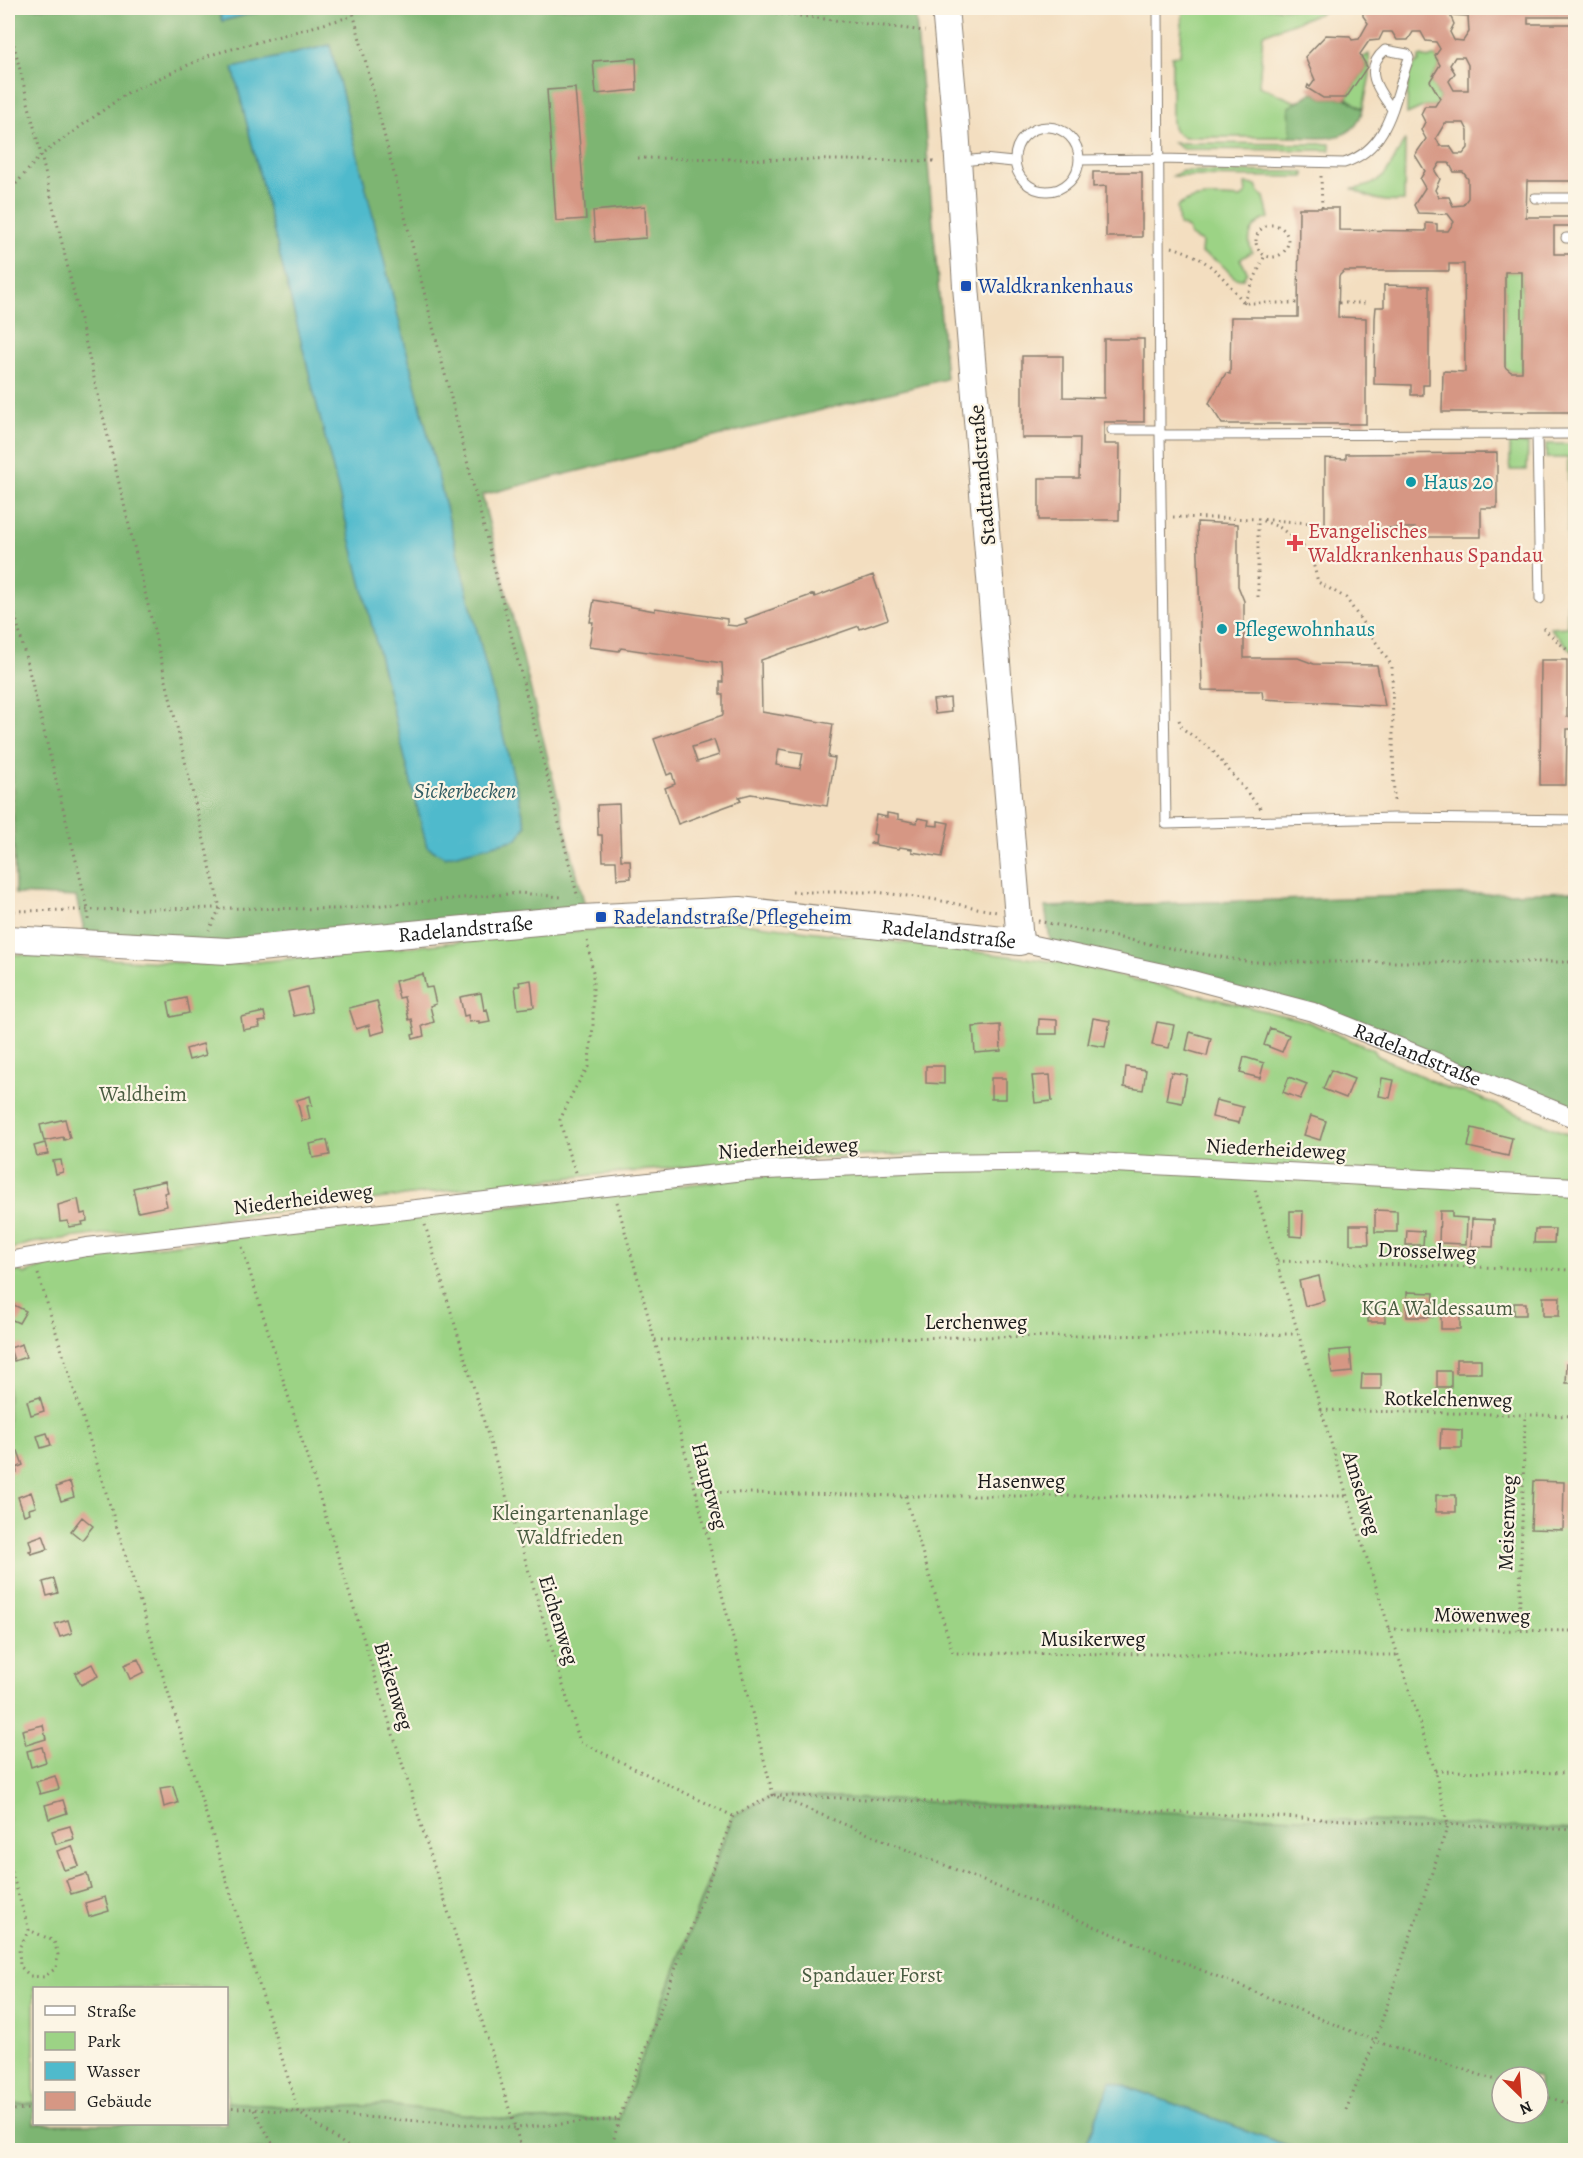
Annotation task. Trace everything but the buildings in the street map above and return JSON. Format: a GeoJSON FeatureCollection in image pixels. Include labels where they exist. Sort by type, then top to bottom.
{"type":"FeatureCollection","features":[{"type":"Feature","properties":{"kind":"street","name":"Stadtrandstraße"},"geometry":{"type":"LineString","coordinates":[[945,8],[1020,942]]}},
{"type":"Feature","properties":{"kind":"street","name":"Radelandstraße"},"geometry":{"type":"LineString","coordinates":[[8,939],[228,951],[582,918],[740,910],[1020,942],[1170,975],[1313,1012],[1575,1119]]}},
{"type":"Feature","properties":{"kind":"street","name":"Niederheideweg"},"geometry":{"type":"LineString","coordinates":[[8,1261],[87,1247],[744,1171],[941,1163],[1075,1161],[1575,1187]]}},
{"type":"Feature","properties":{"kind":"lane"},"geometry":{"type":"LineString","coordinates":[[1158,8],[1160,517],[1166,824],[1394,818],[1575,820]]}},
{"type":"Feature","properties":{"kind":"lane"},"geometry":{"type":"LineString","coordinates":[[1079,160],[1159,159],[1344,163],[1357,159],[1374,146],[1392,109],[1409,58],[1407,54],[1385,50],[1378,56],[1373,68],[1375,86],[1392,109]]}},
{"type":"Feature","properties":{"kind":"lane"},"geometry":{"type":"LineString","coordinates":[[1044,127],[1054,127],[1073,139],[1078,149],[1079,160],[1072,180],[1055,191],[1044,192],[1025,184],[1018,176],[1013,162],[1017,145],[1024,136],[1033,129],[1044,127]]}},
{"type":"Feature","properties":{"kind":"lane"},"geometry":{"type":"LineString","coordinates":[[958,161],[982,159],[1013,162]]}},
{"type":"Feature","properties":{"kind":"lane"},"geometry":{"type":"LineString","coordinates":[[1535,198],[1575,198]]}},
{"type":"Feature","properties":{"kind":"lane"},"geometry":{"type":"LineString","coordinates":[[1112,430],[1160,433],[1575,434]]}},
{"type":"Feature","properties":{"kind":"lane"},"geometry":{"type":"LineString","coordinates":[[1537,434],[1540,599]]}},
{"type":"Feature","properties":{"kind":"path"},"geometry":{"type":"LineString","coordinates":[[352,8],[582,918],[592,972],[593,1027],[588,1067],[560,1120],[568,1152],[582,1189]]}},
{"type":"Feature","properties":{"kind":"path"},"geometry":{"type":"LineString","coordinates":[[734,8],[948,34]]}},
{"type":"Feature","properties":{"kind":"path"},"geometry":{"type":"LineString","coordinates":[[1333,8],[1333,14]]}},
{"type":"Feature","properties":{"kind":"path"},"geometry":{"type":"LineString","coordinates":[[8,193],[41,155],[127,93],[210,55],[353,16]]}},
{"type":"Feature","properties":{"kind":"path"},"geometry":{"type":"LineString","coordinates":[[8,21],[220,908],[210,928],[205,950]]}},
{"type":"Feature","properties":{"kind":"path"},"geometry":{"type":"LineString","coordinates":[[638,158],[958,161]]}},
{"type":"Feature","properties":{"kind":"path"},"geometry":{"type":"LineString","coordinates":[[1321,162],[1322,208]]}},
{"type":"Feature","properties":{"kind":"path"},"geometry":{"type":"LineString","coordinates":[[1275,225],[1285,233],[1287,245],[1280,255],[1274,257],[1265,255],[1258,249],[1256,237],[1263,227],[1275,225]]}},
{"type":"Feature","properties":{"kind":"path"},"geometry":{"type":"LineString","coordinates":[[1159,243],[1193,253],[1215,269],[1244,303],[1298,303]]}},
{"type":"Feature","properties":{"kind":"path"},"geometry":{"type":"LineString","coordinates":[[1244,303],[1265,255]]}},
{"type":"Feature","properties":{"kind":"path"},"geometry":{"type":"LineString","coordinates":[[1339,303],[1367,303]]}},
{"type":"Feature","properties":{"kind":"path"},"geometry":{"type":"LineString","coordinates":[[1160,517],[1258,519],[1323,524]]}},
{"type":"Feature","properties":{"kind":"path"},"geometry":{"type":"LineString","coordinates":[[1258,519],[1258,597]]}},
{"type":"Feature","properties":{"kind":"path"},"geometry":{"type":"LineString","coordinates":[[1258,519],[1279,527],[1310,551],[1318,582],[1346,598],[1392,666],[1394,818]]}},
{"type":"Feature","properties":{"kind":"path"},"geometry":{"type":"LineString","coordinates":[[8,586],[88,909],[88,943]]}},
{"type":"Feature","properties":{"kind":"path"},"geometry":{"type":"LineString","coordinates":[[1544,628],[1575,658]]}},
{"type":"Feature","properties":{"kind":"path"},"geometry":{"type":"LineString","coordinates":[[1179,718],[1182,728],[1212,750],[1270,823]]}},
{"type":"Feature","properties":{"kind":"path","name":"Amselweg"},"geometry":{"type":"LineString","coordinates":[[1249,1170],[1347,1496],[1435,1771],[1448,1825]]}},
{"type":"Feature","properties":{"kind":"path","name":"Hauptweg"},"geometry":{"type":"LineString","coordinates":[[613,1186],[696,1492],[773,1795]]}},
{"type":"Feature","properties":{"kind":"path","name":"Eichenweg"},"geometry":{"type":"LineString","coordinates":[[419,1207],[580,1742],[733,1816]]}},
{"type":"Feature","properties":{"kind":"path","name":"Birkenweg"},"geometry":{"type":"LineString","coordinates":[[237,1231],[522,2151]]}},
{"type":"Feature","properties":{"kind":"path"},"geometry":{"type":"LineString","coordinates":[[33,1255],[299,2113],[352,2151]]}},
{"type":"Feature","properties":{"kind":"path","name":"Drosselweg"},"geometry":{"type":"LineString","coordinates":[[1277,1261],[1575,1270]]}},
{"type":"Feature","properties":{"kind":"path","name":"Lerchenweg"},"geometry":{"type":"LineString","coordinates":[[655,1340],[1298,1334]]}},
{"type":"Feature","properties":{"kind":"path","name":"Rotkelchenweg"},"geometry":{"type":"LineString","coordinates":[[1321,1410],[1575,1416]]}},
{"type":"Feature","properties":{"kind":"path","name":"Meisenweg"},"geometry":{"type":"LineString","coordinates":[[1519,1630],[1525,1416]]}},
{"type":"Feature","properties":{"kind":"path","name":"Hasenweg"},"geometry":{"type":"LineString","coordinates":[[696,1492],[905,1496],[1347,1496]]}},
{"type":"Feature","properties":{"kind":"path","name":"Musikerweg"},"geometry":{"type":"LineString","coordinates":[[905,1496],[953,1653],[1397,1655]]}},
{"type":"Feature","properties":{"kind":"path","name":"Möwenweg"},"geometry":{"type":"LineString","coordinates":[[1389,1629],[1575,1631]]}},
{"type":"Feature","properties":{"kind":"path"},"geometry":{"type":"LineString","coordinates":[[1435,1771],[1575,1773]]}},
{"type":"Feature","properties":{"kind":"path"},"geometry":{"type":"LineString","coordinates":[[773,1795],[1375,2041],[1490,2078]]}},
{"type":"Feature","properties":{"kind":"path"},"geometry":{"type":"LineString","coordinates":[[603,2151],[611,2149],[619,2119],[733,1816],[773,1795],[1575,1830]]}},
{"type":"Feature","properties":{"kind":"path"},"geometry":{"type":"LineString","coordinates":[[1346,2110],[1375,2041],[1448,1825]]}},
{"type":"Feature","properties":{"kind":"path"},"geometry":{"type":"LineString","coordinates":[[8,1860],[29,1930],[19,1948],[20,1966],[30,1976],[44,1977],[56,1968],[58,1954],[54,1941],[29,1930]]}},
{"type":"Feature","properties":{"kind":"path"},"geometry":{"type":"LineString","coordinates":[[1550,2098],[1575,2106]]}},
{"type":"Feature","properties":{"kind":"path"},"geometry":{"type":"LineString","coordinates":[[228,2107],[516,2128],[619,2119]]}},
{"type":"Feature","properties":{"kind":"path"},"geometry":{"type":"LineString","coordinates":[[8,2110],[33,2109]]}},
{"type":"Feature","properties":{"kind":"path"},"geometry":{"type":"LineString","coordinates":[[254,2109],[276,2151]]}},
{"type":"Feature","properties":{"kind":"green space"},"geometry":{"type":"Polygon","coordinates":[[[8,8],[218,8],[222,21],[273,8],[915,8],[946,379],[482,495],[586,910],[228,944],[86,937],[76,897],[15,894],[12,758],[8,739],[8,8]]]}},
{"type":"Feature","properties":{"kind":"green space"},"geometry":{"type":"Polygon","coordinates":[[[1183,8],[1323,8],[1323,12],[1263,34],[1259,86],[1296,102],[1289,108],[1291,137],[1185,137],[1176,132],[1172,123],[1172,56],[1180,55],[1183,8]]]}},
{"type":"Feature","properties":{"kind":"green space"},"geometry":{"type":"Polygon","coordinates":[[[1369,54],[1370,75],[1363,109],[1346,98],[1367,67],[1362,58],[1369,54]]]}},
{"type":"Feature","properties":{"kind":"green space"},"geometry":{"type":"Polygon","coordinates":[[[1422,56],[1428,59],[1435,56],[1440,65],[1430,81],[1440,98],[1435,106],[1425,106],[1407,114],[1408,72],[1422,56]]]}},
{"type":"Feature","properties":{"kind":"green space"},"geometry":{"type":"Polygon","coordinates":[[[1313,92],[1323,98],[1346,98],[1363,109],[1360,118],[1349,131],[1341,135],[1316,138],[1291,137],[1289,107],[1313,92]]]}},
{"type":"Feature","properties":{"kind":"green space"},"geometry":{"type":"Polygon","coordinates":[[[1405,139],[1404,201],[1378,200],[1353,189],[1365,187],[1381,179],[1391,166],[1405,139]]]}},
{"type":"Feature","properties":{"kind":"green space"},"geometry":{"type":"Polygon","coordinates":[[[1174,143],[1330,144],[1330,150],[1183,149],[1174,143]]]}},
{"type":"Feature","properties":{"kind":"green space"},"geometry":{"type":"Polygon","coordinates":[[[1182,171],[1304,172],[1304,177],[1173,176],[1182,171]]]}},
{"type":"Feature","properties":{"kind":"green space"},"geometry":{"type":"Polygon","coordinates":[[[1245,184],[1256,185],[1264,197],[1269,218],[1259,223],[1252,231],[1249,241],[1252,252],[1240,259],[1247,271],[1243,279],[1240,279],[1234,277],[1218,262],[1201,253],[1202,242],[1190,236],[1188,228],[1179,225],[1177,207],[1200,198],[1241,198],[1246,194],[1245,184]]]}},
{"type":"Feature","properties":{"kind":"green space"},"geometry":{"type":"Polygon","coordinates":[[[1505,272],[1522,272],[1522,372],[1511,372],[1505,367],[1505,272]]]}},
{"type":"Feature","properties":{"kind":"green space"},"geometry":{"type":"Polygon","coordinates":[[[1510,443],[1528,444],[1527,470],[1510,470],[1510,443]]]}},
{"type":"Feature","properties":{"kind":"green space"},"geometry":{"type":"Polygon","coordinates":[[[1546,444],[1575,444],[1575,654],[1550,628],[1567,627],[1568,458],[1546,458],[1546,444]]]}},
{"type":"Feature","properties":{"kind":"green space"},"geometry":{"type":"Polygon","coordinates":[[[1575,891],[1575,1119],[1313,1012],[1051,947],[1045,907],[1575,891]]]}},
{"type":"Feature","properties":{"kind":"green space"},"geometry":{"type":"Polygon","coordinates":[[[726,921],[1066,963],[1306,1021],[1373,1050],[1376,1055],[1447,1088],[1470,1094],[1575,1137],[1575,1830],[1448,1825],[732,1816],[619,2119],[513,2120],[387,2105],[304,2108],[228,2102],[228,1987],[33,1987],[33,2103],[8,2105],[8,1275],[19,1271],[25,1274],[45,1266],[48,1261],[143,1248],[925,1157],[925,1154],[813,1158],[589,1175],[365,1200],[31,1243],[8,1250],[8,954],[226,965],[550,933],[726,921]]]}},
{"type":"Feature","properties":{"kind":"green space","name":"Spandauer Forst"},"geometry":{"type":"Polygon","coordinates":[[[773,1795],[1575,1830],[1575,2150],[1300,2150],[1111,2081],[1084,2150],[8,2150],[8,2105],[33,2103],[33,2125],[228,2125],[228,2102],[304,2108],[387,2105],[513,2120],[619,2119],[733,1816],[773,1795]]]}},
{"type":"Feature","properties":{"kind":"water"},"geometry":{"type":"Polygon","coordinates":[[[218,8],[273,8],[222,21],[218,8]]]}},
{"type":"Feature","properties":{"kind":"water","name":"Sickerbecken"},"geometry":{"type":"Polygon","coordinates":[[[330,45],[526,826],[517,839],[445,857],[427,847],[233,68],[330,45]]]}},
{"type":"Feature","properties":{"kind":"water"},"geometry":{"type":"Polygon","coordinates":[[[1111,2081],[1300,2150],[1084,2150],[1111,2081]]]}},
{"type":"Feature","properties":{"kind":"place","name":"Waldkrankenhaus"},"geometry":{"type":"Point","coordinates":[966,286]}},
{"type":"Feature","properties":{"kind":"place","name":"Haus 20"},"geometry":{"type":"Point","coordinates":[1411,482]}},
{"type":"Feature","properties":{"kind":"place","name":"Evangelisches Waldkrankenhaus Spandau"},"geometry":{"type":"Point","coordinates":[1295,543]}},
{"type":"Feature","properties":{"kind":"place","name":"Pflegewohnhaus"},"geometry":{"type":"Point","coordinates":[1222,629]}},
{"type":"Feature","properties":{"kind":"place","name":"Radelandstraße/Pflegeheim"},"geometry":{"type":"Point","coordinates":[601,917]}},
{"type":"Feature","properties":{"kind":"park label","name":"Waldheim"},"geometry":{"type":"Point","coordinates":[143,1094]}},
{"type":"Feature","properties":{"kind":"park label","name":"KGA Waldessaum"},"geometry":{"type":"Point","coordinates":[1437,1308]}},
{"type":"Feature","properties":{"kind":"park label","name":"Kleingartenanlage Waldfrieden"},"geometry":{"type":"Point","coordinates":[570,1525]}}]}
